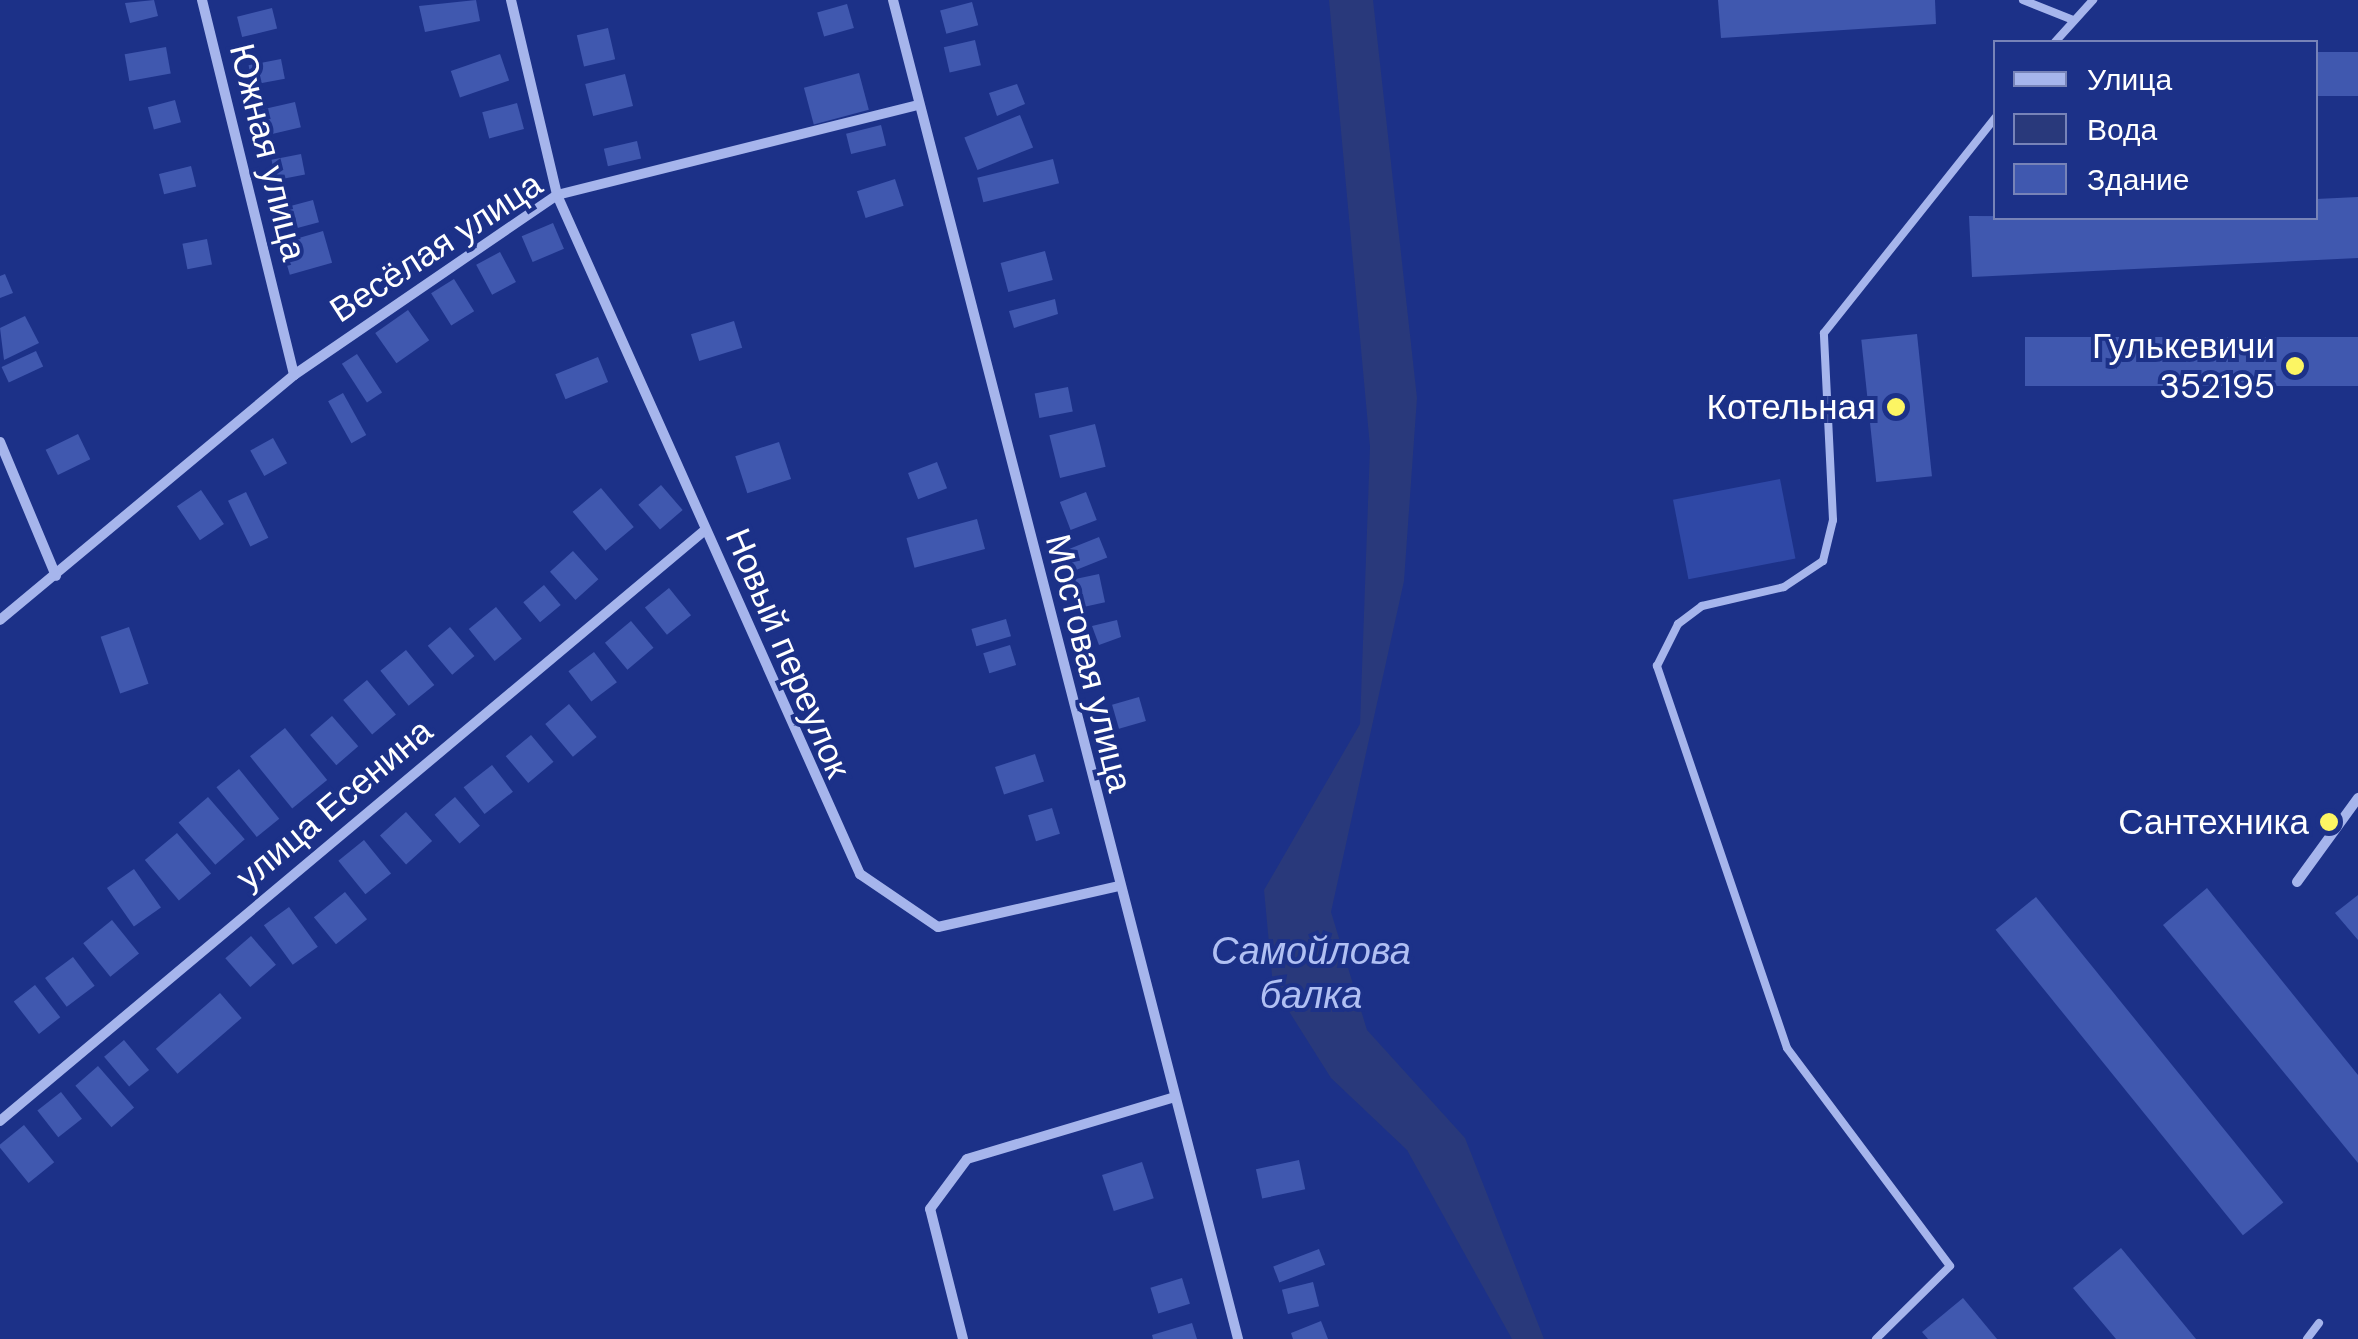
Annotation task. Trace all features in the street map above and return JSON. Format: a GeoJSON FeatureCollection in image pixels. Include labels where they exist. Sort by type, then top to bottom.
{"type":"FeatureCollection","features":[{"type":"Feature","properties":{"kind":"street","name":"Южная улица"},"geometry":{"type":"LineString","coordinates":[[202,0],[294,375]]}},
{"type":"Feature","properties":{"kind":"street","name":"Новый переулок"},"geometry":{"type":"LineString","coordinates":[[511,0],[557,196],[860,874],[938,927],[1118,886]]}},
{"type":"Feature","properties":{"kind":"street","name":"Мостовая улица"},"geometry":{"type":"LineString","coordinates":[[892,0],[1238,1339]]}},
{"type":"Feature","properties":{"kind":"street","name":"Весёлая улица"},"geometry":{"type":"LineString","coordinates":[[0,620],[294,375],[557,196],[918,104]]}},
{"type":"Feature","properties":{"kind":"street"},"geometry":{"type":"LineString","coordinates":[[0,442],[56,576]]}},
{"type":"Feature","properties":{"kind":"street","name":"улица Есенина"},"geometry":{"type":"LineString","coordinates":[[0,1121],[705,530]]}},
{"type":"Feature","properties":{"kind":"street"},"geometry":{"type":"LineString","coordinates":[[2297,882],[2358,798]]}},
{"type":"Feature","properties":{"kind":"street"},"geometry":{"type":"LineString","coordinates":[[963,1339],[930,1210],[966,1159],[1175,1097]]}},
{"type":"Feature","properties":{"kind":"lane"},"geometry":{"type":"LineString","coordinates":[[2022,0],[2072,20]]}},
{"type":"Feature","properties":{"kind":"lane"},"geometry":{"type":"LineString","coordinates":[[2057,40],[2093,0]]}},
{"type":"Feature","properties":{"kind":"lane"},"geometry":{"type":"LineString","coordinates":[[1876,1339],[1950,1266],[1786,1048],[1656,666],[1678,624],[1702,606],[1784,587],[1823,561],[1833,520],[1824,333],[1993,122]]}},
{"type":"Feature","properties":{"kind":"lane"},"geometry":{"type":"LineString","coordinates":[[2307,1339],[2318,1323]]}},
{"type":"Feature","properties":{"kind":"shaded area"},"geometry":{"type":"Polygon","coordinates":[[[1780,479],[1795,559],[1688,579],[1673,500],[1780,479]]]}},
{"type":"Feature","properties":{"kind":"water","name":"Самойлова балка"},"geometry":{"type":"Polygon","coordinates":[[[1329,0],[1373,0],[1417,398],[1404,581],[1331,912],[1367,1030],[1465,1138],[1544,1339],[1512,1339],[1407,1150],[1331,1078],[1273,986],[1264,890],[1360,724],[1370,447],[1329,0]]]}},
{"type":"Feature","properties":{"kind":"building"},"geometry":{"type":"Polygon","coordinates":[[[154,0],[158,16],[130,23],[125,3],[154,0]]]}},
{"type":"Feature","properties":{"kind":"building"},"geometry":{"type":"Polygon","coordinates":[[[476,0],[480,21],[425,32],[419,6],[476,0]]]}},
{"type":"Feature","properties":{"kind":"building"},"geometry":{"type":"Polygon","coordinates":[[[1718,0],[1935,0],[1936,24],[1721,38],[1718,0]]]}},
{"type":"Feature","properties":{"kind":"building"},"geometry":{"type":"Polygon","coordinates":[[[972,2],[978,25],[946,34],[940,11],[972,2]]]}},
{"type":"Feature","properties":{"kind":"building"},"geometry":{"type":"Polygon","coordinates":[[[847,4],[854,28],[824,37],[817,13],[847,4]]]}},
{"type":"Feature","properties":{"kind":"building"},"geometry":{"type":"Polygon","coordinates":[[[272,8],[277,28],[242,37],[237,17],[272,8]]]}},
{"type":"Feature","properties":{"kind":"building"},"geometry":{"type":"Polygon","coordinates":[[[608,28],[615,59],[584,66],[577,35],[608,28]]]}},
{"type":"Feature","properties":{"kind":"building"},"geometry":{"type":"Polygon","coordinates":[[[975,40],[981,65],[950,73],[944,47],[975,40]]]}},
{"type":"Feature","properties":{"kind":"building"},"geometry":{"type":"Polygon","coordinates":[[[166,47],[171,74],[129,81],[125,54],[166,47]]]}},
{"type":"Feature","properties":{"kind":"building"},"geometry":{"type":"Polygon","coordinates":[[[2318,52],[2358,52],[2358,96],[2318,96],[2318,52]]]}},
{"type":"Feature","properties":{"kind":"building"},"geometry":{"type":"Polygon","coordinates":[[[500,54],[509,80],[460,97],[451,71],[500,54]]]}},
{"type":"Feature","properties":{"kind":"building"},"geometry":{"type":"Polygon","coordinates":[[[281,59],[285,79],[252,85],[249,65],[281,59]]]}},
{"type":"Feature","properties":{"kind":"building"},"geometry":{"type":"Polygon","coordinates":[[[859,73],[869,110],[814,124],[804,88],[859,73]]]}},
{"type":"Feature","properties":{"kind":"building"},"geometry":{"type":"Polygon","coordinates":[[[625,74],[633,106],[593,116],[585,84],[625,74]]]}},
{"type":"Feature","properties":{"kind":"building"},"geometry":{"type":"Polygon","coordinates":[[[1017,84],[1025,104],[997,116],[989,93],[1017,84]]]}},
{"type":"Feature","properties":{"kind":"building"},"geometry":{"type":"Polygon","coordinates":[[[175,100],[181,122],[154,129],[148,107],[175,100]]]}},
{"type":"Feature","properties":{"kind":"building"},"geometry":{"type":"Polygon","coordinates":[[[295,102],[301,127],[266,135],[260,110],[295,102]]]}},
{"type":"Feature","properties":{"kind":"building"},"geometry":{"type":"Polygon","coordinates":[[[517,103],[524,129],[489,138],[482,112],[517,103]]]}},
{"type":"Feature","properties":{"kind":"building"},"geometry":{"type":"Polygon","coordinates":[[[1020,115],[1033,147],[977,170],[964,137],[1020,115]]]}},
{"type":"Feature","properties":{"kind":"building"},"geometry":{"type":"Polygon","coordinates":[[[881,125],[886,145],[851,154],[846,134],[881,125]]]}},
{"type":"Feature","properties":{"kind":"building"},"geometry":{"type":"Polygon","coordinates":[[[637,141],[641,159],[608,166],[604,149],[637,141]]]}},
{"type":"Feature","properties":{"kind":"building"},"geometry":{"type":"Polygon","coordinates":[[[301,154],[305,175],[276,180],[272,160],[301,154]]]}},
{"type":"Feature","properties":{"kind":"building"},"geometry":{"type":"Polygon","coordinates":[[[1053,159],[1059,183],[983,202],[977,178],[1053,159]]]}},
{"type":"Feature","properties":{"kind":"building"},"geometry":{"type":"Polygon","coordinates":[[[191,166],[196,186],[164,194],[159,174],[191,166]]]}},
{"type":"Feature","properties":{"kind":"building"},"geometry":{"type":"Polygon","coordinates":[[[895,179],[904,206],[866,218],[857,191],[895,179]]]}},
{"type":"Feature","properties":{"kind":"building"},"geometry":{"type":"Polygon","coordinates":[[[2358,197],[2358,258],[1972,277],[1969,216],[1993,216],[1993,220],[2318,220],[2318,199],[2358,197]]]}},
{"type":"Feature","properties":{"kind":"building"},"geometry":{"type":"Polygon","coordinates":[[[313,200],[319,222],[287,231],[281,209],[313,200]]]}},
{"type":"Feature","properties":{"kind":"building"},"geometry":{"type":"Polygon","coordinates":[[[553,223],[564,249],[533,262],[522,236],[553,223]]]}},
{"type":"Feature","properties":{"kind":"building"},"geometry":{"type":"Polygon","coordinates":[[[323,231],[332,263],[290,275],[281,243],[323,231]]]}},
{"type":"Feature","properties":{"kind":"building"},"geometry":{"type":"Polygon","coordinates":[[[207,239],[212,265],[187,269],[182,244],[207,239]]]}},
{"type":"Feature","properties":{"kind":"building"},"geometry":{"type":"Polygon","coordinates":[[[1045,251],[1053,280],[1008,292],[1001,263],[1045,251]]]}},
{"type":"Feature","properties":{"kind":"building"},"geometry":{"type":"Polygon","coordinates":[[[500,252],[516,282],[492,295],[476,265],[500,252]]]}},
{"type":"Feature","properties":{"kind":"building"},"geometry":{"type":"Polygon","coordinates":[[[5,274],[13,293],[0,298],[0,276],[5,274]]]}},
{"type":"Feature","properties":{"kind":"building"},"geometry":{"type":"Polygon","coordinates":[[[454,279],[474,311],[451,326],[431,293],[454,279]]]}},
{"type":"Feature","properties":{"kind":"building"},"geometry":{"type":"Polygon","coordinates":[[[1055,299],[1058,314],[1014,328],[1009,311],[1055,299]]]}},
{"type":"Feature","properties":{"kind":"building"},"geometry":{"type":"Polygon","coordinates":[[[408,310],[429,340],[396,363],[375,333],[408,310]]]}},
{"type":"Feature","properties":{"kind":"building"},"geometry":{"type":"Polygon","coordinates":[[[25,316],[39,343],[4,360],[0,328],[25,316]]]}},
{"type":"Feature","properties":{"kind":"building"},"geometry":{"type":"Polygon","coordinates":[[[734,321],[742,348],[699,361],[691,334],[734,321]]]}},
{"type":"Feature","properties":{"kind":"building","name":"Котельная"},"geometry":{"type":"Polygon","coordinates":[[[1917,334],[1932,476],[1876,482],[1861,340],[1917,334]]]}},
{"type":"Feature","properties":{"kind":"building"},"geometry":{"type":"Polygon","coordinates":[[[2025,337],[2358,337],[2358,386],[2025,386],[2025,337]]]}},
{"type":"Feature","properties":{"kind":"building"},"geometry":{"type":"Polygon","coordinates":[[[36,351],[43,366],[9,382],[2,367],[36,351]]]}},
{"type":"Feature","properties":{"kind":"building"},"geometry":{"type":"Polygon","coordinates":[[[357,354],[382,393],[367,402],[342,364],[357,354]]]}},
{"type":"Feature","properties":{"kind":"building"},"geometry":{"type":"Polygon","coordinates":[[[598,357],[608,382],[565,399],[555,374],[598,357]]]}},
{"type":"Feature","properties":{"kind":"building"},"geometry":{"type":"Polygon","coordinates":[[[1068,387],[1073,412],[1039,418],[1035,393],[1068,387]]]}},
{"type":"Feature","properties":{"kind":"building"},"geometry":{"type":"Polygon","coordinates":[[[343,393],[366,435],[351,443],[328,401],[343,393]]]}},
{"type":"Feature","properties":{"kind":"building"},"geometry":{"type":"Polygon","coordinates":[[[1095,424],[1106,467],[1060,478],[1049,435],[1095,424]]]}},
{"type":"Feature","properties":{"kind":"building"},"geometry":{"type":"Polygon","coordinates":[[[78,434],[90,459],[58,475],[46,450],[78,434]]]}},
{"type":"Feature","properties":{"kind":"building"},"geometry":{"type":"Polygon","coordinates":[[[273,438],[287,463],[264,476],[250,451],[273,438]]]}},
{"type":"Feature","properties":{"kind":"building"},"geometry":{"type":"Polygon","coordinates":[[[779,442],[791,479],[747,493],[735,456],[779,442]]]}},
{"type":"Feature","properties":{"kind":"building"},"geometry":{"type":"Polygon","coordinates":[[[937,462],[947,488],[918,499],[908,473],[937,462]]]}},
{"type":"Feature","properties":{"kind":"building"},"geometry":{"type":"Polygon","coordinates":[[[661,485],[683,510],[660,530],[638,505],[661,485]]]}},
{"type":"Feature","properties":{"kind":"building"},"geometry":{"type":"Polygon","coordinates":[[[601,488],[634,527],[605,551],[573,512],[601,488]]]}},
{"type":"Feature","properties":{"kind":"building"},"geometry":{"type":"Polygon","coordinates":[[[201,490],[224,524],[200,540],[177,506],[201,490]]]}},
{"type":"Feature","properties":{"kind":"building"},"geometry":{"type":"Polygon","coordinates":[[[246,492],[268,538],[250,547],[228,501],[246,492]]]}},
{"type":"Feature","properties":{"kind":"building"},"geometry":{"type":"Polygon","coordinates":[[[1086,492],[1097,520],[1071,530],[1060,502],[1086,492]]]}},
{"type":"Feature","properties":{"kind":"building"},"geometry":{"type":"Polygon","coordinates":[[[977,519],[985,549],[915,568],[906,538],[977,519]]]}},
{"type":"Feature","properties":{"kind":"building"},"geometry":{"type":"Polygon","coordinates":[[[1099,537],[1107,557],[1075,571],[1067,550],[1099,537]]]}},
{"type":"Feature","properties":{"kind":"building"},"geometry":{"type":"Polygon","coordinates":[[[573,551],[598,579],[575,600],[550,572],[573,551]]]}},
{"type":"Feature","properties":{"kind":"building"},"geometry":{"type":"Polygon","coordinates":[[[1099,574],[1105,602],[1077,608],[1071,580],[1099,574]]]}},
{"type":"Feature","properties":{"kind":"building"},"geometry":{"type":"Polygon","coordinates":[[[544,585],[561,605],[540,622],[523,602],[544,585]]]}},
{"type":"Feature","properties":{"kind":"building"},"geometry":{"type":"Polygon","coordinates":[[[669,588],[691,615],[667,635],[645,608],[669,588]]]}},
{"type":"Feature","properties":{"kind":"building"},"geometry":{"type":"Polygon","coordinates":[[[496,607],[522,639],[495,661],[469,629],[496,607]]]}},
{"type":"Feature","properties":{"kind":"building"},"geometry":{"type":"Polygon","coordinates":[[[1006,619],[1011,636],[976,646],[971,629],[1006,619]]]}},
{"type":"Feature","properties":{"kind":"building"},"geometry":{"type":"Polygon","coordinates":[[[1117,620],[1121,637],[1099,645],[1092,626],[1117,620]]]}},
{"type":"Feature","properties":{"kind":"building"},"geometry":{"type":"Polygon","coordinates":[[[631,621],[653,648],[627,670],[605,643],[631,621]]]}},
{"type":"Feature","properties":{"kind":"building"},"geometry":{"type":"Polygon","coordinates":[[[129,627],[149,684],[120,693],[101,637],[129,627]]]}},
{"type":"Feature","properties":{"kind":"building"},"geometry":{"type":"Polygon","coordinates":[[[450,627],[474,656],[452,675],[428,646],[450,627]]]}},
{"type":"Feature","properties":{"kind":"building"},"geometry":{"type":"Polygon","coordinates":[[[1010,645],[1016,665],[989,673],[983,653],[1010,645]]]}},
{"type":"Feature","properties":{"kind":"building"},"geometry":{"type":"Polygon","coordinates":[[[406,650],[434,685],[409,706],[380,671],[406,650]]]}},
{"type":"Feature","properties":{"kind":"building"},"geometry":{"type":"Polygon","coordinates":[[[594,652],[617,682],[591,702],[568,671],[594,652]]]}},
{"type":"Feature","properties":{"kind":"building"},"geometry":{"type":"Polygon","coordinates":[[[367,680],[396,714],[372,734],[343,700],[367,680]]]}},
{"type":"Feature","properties":{"kind":"building"},"geometry":{"type":"Polygon","coordinates":[[[1139,697],[1146,721],[1119,729],[1112,705],[1139,697]]]}},
{"type":"Feature","properties":{"kind":"building"},"geometry":{"type":"Polygon","coordinates":[[[569,704],[597,737],[573,757],[545,724],[569,704]]]}},
{"type":"Feature","properties":{"kind":"building"},"geometry":{"type":"Polygon","coordinates":[[[332,716],[358,746],[336,765],[310,735],[332,716]]]}},
{"type":"Feature","properties":{"kind":"building"},"geometry":{"type":"Polygon","coordinates":[[[285,728],[327,780],[292,808],[250,756],[285,728]]]}},
{"type":"Feature","properties":{"kind":"building"},"geometry":{"type":"Polygon","coordinates":[[[531,735],[553,762],[528,783],[506,756],[531,735]]]}},
{"type":"Feature","properties":{"kind":"building"},"geometry":{"type":"Polygon","coordinates":[[[1035,754],[1044,782],[1004,795],[995,767],[1035,754]]]}},
{"type":"Feature","properties":{"kind":"building"},"geometry":{"type":"Polygon","coordinates":[[[492,765],[513,792],[485,814],[464,787],[492,765]]]}},
{"type":"Feature","properties":{"kind":"building"},"geometry":{"type":"Polygon","coordinates":[[[239,769],[279,819],[257,837],[216,787],[239,769]]]}},
{"type":"Feature","properties":{"kind":"building"},"geometry":{"type":"Polygon","coordinates":[[[208,797],[245,839],[215,865],[179,823],[208,797]]]}},
{"type":"Feature","properties":{"kind":"building"},"geometry":{"type":"Polygon","coordinates":[[[455,797],[480,826],[460,843],[435,815],[455,797]]]}},
{"type":"Feature","properties":{"kind":"building"},"geometry":{"type":"Polygon","coordinates":[[[1052,808],[1060,834],[1036,841],[1028,815],[1052,808]]]}},
{"type":"Feature","properties":{"kind":"building"},"geometry":{"type":"Polygon","coordinates":[[[406,812],[432,841],[406,864],[380,835],[406,812]]]}},
{"type":"Feature","properties":{"kind":"building"},"geometry":{"type":"Polygon","coordinates":[[[177,833],[211,874],[179,901],[145,860],[177,833]]]}},
{"type":"Feature","properties":{"kind":"building"},"geometry":{"type":"Polygon","coordinates":[[[364,840],[391,873],[365,894],[338,861],[364,840]]]}},
{"type":"Feature","properties":{"kind":"building"},"geometry":{"type":"Polygon","coordinates":[[[134,869],[161,908],[134,926],[107,888],[134,869]]]}},
{"type":"Feature","properties":{"kind":"building"},"geometry":{"type":"Polygon","coordinates":[[[2207,888],[2358,1075],[2358,1163],[2163,925],[2207,888]]]}},
{"type":"Feature","properties":{"kind":"building"},"geometry":{"type":"Polygon","coordinates":[[[345,892],[367,919],[336,944],[314,917],[345,892]]]}},
{"type":"Feature","properties":{"kind":"building"},"geometry":{"type":"Polygon","coordinates":[[[2358,895],[2358,940],[2335,913],[2358,895]]]}},
{"type":"Feature","properties":{"kind":"building"},"geometry":{"type":"Polygon","coordinates":[[[2036,897],[2283,1202],[2243,1235],[1996,930],[2036,897]]]}},
{"type":"Feature","properties":{"kind":"building"},"geometry":{"type":"Polygon","coordinates":[[[289,907],[318,947],[293,965],[264,925],[289,907]]]}},
{"type":"Feature","properties":{"kind":"building"},"geometry":{"type":"Polygon","coordinates":[[[112,920],[139,953],[110,977],[83,943],[112,920]]]}},
{"type":"Feature","properties":{"kind":"building"},"geometry":{"type":"Polygon","coordinates":[[[251,936],[276,965],[250,987],[225,958],[251,936]]]}},
{"type":"Feature","properties":{"kind":"building"},"geometry":{"type":"Polygon","coordinates":[[[73,957],[95,986],[67,1007],[45,978],[73,957]]]}},
{"type":"Feature","properties":{"kind":"building"},"geometry":{"type":"Polygon","coordinates":[[[35,985],[60,1017],[39,1034],[14,1002],[35,985]]]}},
{"type":"Feature","properties":{"kind":"building"},"geometry":{"type":"Polygon","coordinates":[[[220,993],[242,1018],[177,1074],[156,1049],[220,993]]]}},
{"type":"Feature","properties":{"kind":"building"},"geometry":{"type":"Polygon","coordinates":[[[124,1040],[149,1070],[129,1087],[104,1057],[124,1040]]]}},
{"type":"Feature","properties":{"kind":"building"},"geometry":{"type":"Polygon","coordinates":[[[98,1066],[134,1108],[111,1127],[75,1086],[98,1066]]]}},
{"type":"Feature","properties":{"kind":"building"},"geometry":{"type":"Polygon","coordinates":[[[61,1092],[82,1119],[58,1137],[37,1110],[61,1092]]]}},
{"type":"Feature","properties":{"kind":"building"},"geometry":{"type":"Polygon","coordinates":[[[24,1125],[54,1162],[29,1183],[0,1148],[24,1125]]]}},
{"type":"Feature","properties":{"kind":"building"},"geometry":{"type":"Polygon","coordinates":[[[1299,1160],[1305,1189],[1262,1198],[1256,1169],[1299,1160]]]}},
{"type":"Feature","properties":{"kind":"building"},"geometry":{"type":"Polygon","coordinates":[[[1142,1162],[1154,1198],[1114,1211],[1102,1175],[1142,1162]]]}},
{"type":"Feature","properties":{"kind":"building"},"geometry":{"type":"Polygon","coordinates":[[[2121,1248],[2196,1339],[2116,1339],[2073,1288],[2121,1248]]]}},
{"type":"Feature","properties":{"kind":"building"},"geometry":{"type":"Polygon","coordinates":[[[1319,1249],[1325,1265],[1279,1282],[1273,1267],[1319,1249]]]}},
{"type":"Feature","properties":{"kind":"building"},"geometry":{"type":"Polygon","coordinates":[[[1182,1278],[1190,1304],[1158,1313],[1150,1288],[1182,1278]]]}},
{"type":"Feature","properties":{"kind":"building"},"geometry":{"type":"Polygon","coordinates":[[[1313,1282],[1319,1306],[1288,1314],[1282,1290],[1313,1282]]]}},
{"type":"Feature","properties":{"kind":"building"},"geometry":{"type":"Polygon","coordinates":[[[1963,1298],[1997,1339],[1928,1339],[1922,1332],[1963,1298]]]}},
{"type":"Feature","properties":{"kind":"building"},"geometry":{"type":"Polygon","coordinates":[[[1321,1321],[1328,1339],[1293,1339],[1291,1333],[1321,1321]]]}},
{"type":"Feature","properties":{"kind":"building"},"geometry":{"type":"Polygon","coordinates":[[[1192,1323],[1197,1339],[1153,1339],[1152,1335],[1192,1323]]]}},
{"type":"Feature","properties":{"kind":"place","name":"Гулькевичи 352195"},"geometry":{"type":"Point","coordinates":[2295,366]}},
{"type":"Feature","properties":{"kind":"place","name":"Котельная"},"geometry":{"type":"Point","coordinates":[1896,407]}},
{"type":"Feature","properties":{"kind":"place","name":"Сантехника"},"geometry":{"type":"Point","coordinates":[2329,822]}}]}
